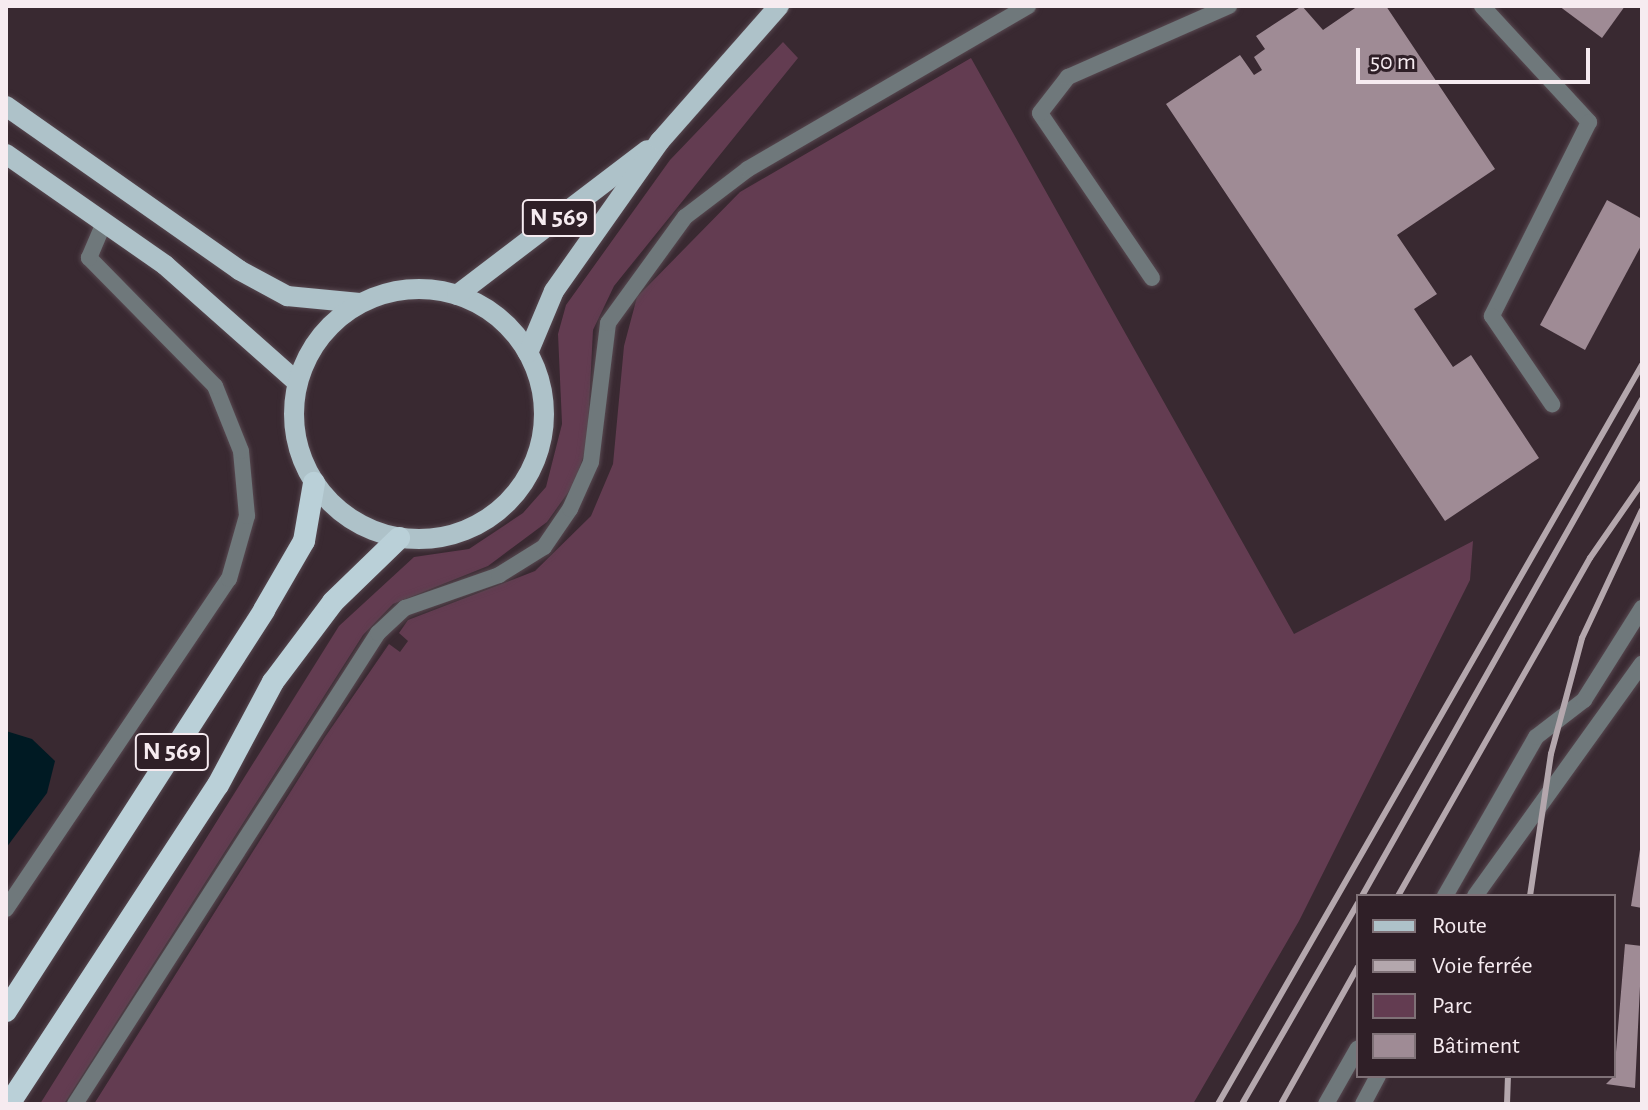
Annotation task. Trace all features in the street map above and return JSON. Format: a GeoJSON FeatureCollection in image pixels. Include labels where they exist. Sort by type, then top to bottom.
{"type":"FeatureCollection","features":[{"type":"Feature","properties":{"kind":"highway","name":"N 569"},"geometry":{"type":"LineString","coordinates":[[6,1011],[264,610],[304,541],[314,483]]}},
{"type":"Feature","properties":{"kind":"highway","name":"N 569"},"geometry":{"type":"LineString","coordinates":[[9,1104],[218,785],[273,682],[333,602],[399,538]]}},
{"type":"Feature","properties":{"kind":"main road","name":"N 569"},"geometry":{"type":"LineString","coordinates":[[528,353],[554,291],[660,141],[779,6]]}},
{"type":"Feature","properties":{"kind":"main road"},"geometry":{"type":"LineString","coordinates":[[6,106],[239,270],[287,296],[360,303],[402,291],[457,295],[510,328],[528,353],[542,391],[543,431],[532,469],[509,502],[477,526],[439,538],[399,538],[337,509],[314,483],[299,451],[297,382],[324,332],[360,303]]}},
{"type":"Feature","properties":{"kind":"main road","name":"N 569"},"geometry":{"type":"LineString","coordinates":[[457,295],[660,141]]}},
{"type":"Feature","properties":{"kind":"main road"},"geometry":{"type":"LineString","coordinates":[[6,154],[230,317],[297,382]]}},
{"type":"Feature","properties":{"kind":"lane"},"geometry":{"type":"LineString","coordinates":[[75,1104],[378,633],[405,608],[499,575],[544,547],[570,509],[591,462],[608,323],[685,217],[748,169],[1028,6]]}},
{"type":"Feature","properties":{"kind":"lane"},"geometry":{"type":"LineString","coordinates":[[1152,278],[1040,113],[1068,77],[1229,6]]}},
{"type":"Feature","properties":{"kind":"lane"},"geometry":{"type":"LineString","coordinates":[[1482,6],[1589,122],[1492,316],[1552,404]]}},
{"type":"Feature","properties":{"kind":"lane"},"geometry":{"type":"LineString","coordinates":[[6,909],[229,579],[247,516],[241,451],[215,386],[89,258],[104,223]]}},
{"type":"Feature","properties":{"kind":"lane"},"geometry":{"type":"LineString","coordinates":[[1446,894],[1536,737],[1584,700],[1642,608]]}},
{"type":"Feature","properties":{"kind":"lane"},"geometry":{"type":"LineString","coordinates":[[1476,894],[1642,664]]}},
{"type":"Feature","properties":{"kind":"lane"},"geometry":{"type":"LineString","coordinates":[[1326,1104],[1356,1052]]}},
{"type":"Feature","properties":{"kind":"lane"},"geometry":{"type":"LineString","coordinates":[[1363,1104],[1377,1078]]}},
{"type":"Feature","properties":{"kind":"green space"},"geometry":{"type":"Polygon","coordinates":[[[783,42],[798,58],[614,286],[593,330],[587,445],[574,484],[547,522],[488,566],[393,604],[363,635],[64,1104],[40,1104],[339,626],[414,557],[469,549],[523,513],[546,487],[562,424],[558,334],[566,305],[670,160],[783,42]]]}},
{"type":"Feature","properties":{"kind":"green space"},"geometry":{"type":"Polygon","coordinates":[[[971,58],[1294,634],[1473,541],[1470,580],[1299,921],[1193,1104],[94,1104],[325,737],[389,644],[400,652],[408,641],[399,633],[408,620],[535,571],[591,516],[613,464],[624,346],[637,297],[740,192],[971,58]]]}},
{"type":"Feature","properties":{"kind":"water"},"geometry":{"type":"Polygon","coordinates":[[[6,731],[32,739],[55,761],[47,793],[6,848],[6,731]]]}},
{"type":"Feature","properties":{"kind":"building"},"geometry":{"type":"Polygon","coordinates":[[[1302,6],[1323,30],[1358,6],[1386,6],[1495,169],[1397,235],[1437,294],[1414,309],[1453,367],[1471,355],[1539,458],[1445,521],[1166,104],[1240,55],[1254,75],[1262,70],[1254,57],[1265,49],[1256,36],[1302,6]]]}},
{"type":"Feature","properties":{"kind":"building"},"geometry":{"type":"Polygon","coordinates":[[[1559,6],[1625,6],[1602,38],[1559,6]]]}},
{"type":"Feature","properties":{"kind":"building"},"geometry":{"type":"Polygon","coordinates":[[[1607,200],[1642,219],[1642,244],[1585,350],[1540,325],[1607,200]]]}},
{"type":"Feature","properties":{"kind":"building"},"geometry":{"type":"Polygon","coordinates":[[[1642,837],[1642,908],[1631,906],[1642,837]]]}},
{"type":"Feature","properties":{"kind":"building"},"geometry":{"type":"Polygon","coordinates":[[[1625,944],[1642,946],[1635,1088],[1606,1084],[1616,1078],[1625,944]]]}},
{"type":"Feature","properties":{"kind":"railway"},"geometry":{"type":"LineString","coordinates":[[1218,1104],[1642,365]]}},
{"type":"Feature","properties":{"kind":"railway"},"geometry":{"type":"LineString","coordinates":[[1363,894],[1642,399]]}},
{"type":"Feature","properties":{"kind":"railway"},"geometry":{"type":"LineString","coordinates":[[1399,894],[1590,558],[1642,483]]}},
{"type":"Feature","properties":{"kind":"railway"},"geometry":{"type":"LineString","coordinates":[[1530,894],[1551,754],[1582,638],[1642,510]]}},
{"type":"Feature","properties":{"kind":"railway"},"geometry":{"type":"LineString","coordinates":[[1242,1104],[1356,906]]}},
{"type":"Feature","properties":{"kind":"railway"},"geometry":{"type":"LineString","coordinates":[[1281,1104],[1356,971]]}},
{"type":"Feature","properties":{"kind":"railway"},"geometry":{"type":"LineString","coordinates":[[1507,1104],[1508,1078]]}}]}
